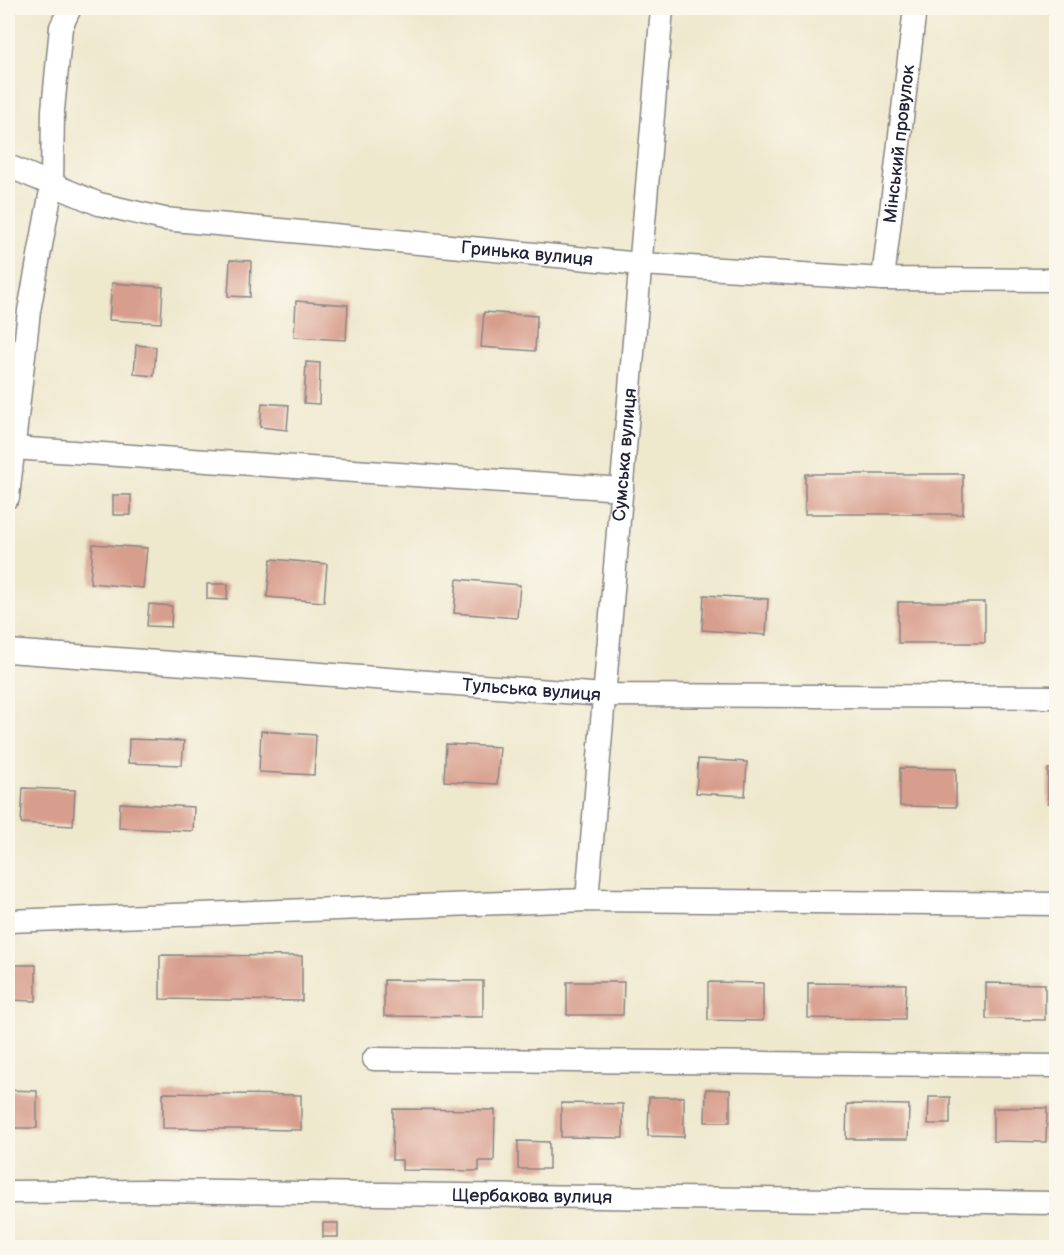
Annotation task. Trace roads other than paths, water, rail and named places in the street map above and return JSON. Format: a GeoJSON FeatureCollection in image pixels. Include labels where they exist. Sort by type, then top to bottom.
{"type":"FeatureCollection","features":[{"type":"Feature","properties":{"kind":"street"},"geometry":{"type":"LineString","coordinates":[[8,497],[29,311],[52,185],[53,110],[61,27],[70,8]]}},
{"type":"Feature","properties":{"kind":"street","name":"Сумська вулиця"},"geometry":{"type":"LineString","coordinates":[[587,900],[662,8]]}},
{"type":"Feature","properties":{"kind":"street","name":"Мінський провулок"},"geometry":{"type":"LineString","coordinates":[[882,279],[915,8]]}},
{"type":"Feature","properties":{"kind":"street","name":"Гринька вулиця"},"geometry":{"type":"LineString","coordinates":[[8,166],[99,204],[164,219],[641,264],[882,279],[1056,280]]}},
{"type":"Feature","properties":{"kind":"street"},"geometry":{"type":"LineString","coordinates":[[13,448],[622,489]]}},
{"type":"Feature","properties":{"kind":"street","name":"Тульська вулиця"},"geometry":{"type":"LineString","coordinates":[[8,651],[604,695],[1056,697]]}},
{"type":"Feature","properties":{"kind":"street"},"geometry":{"type":"LineString","coordinates":[[8,921],[587,900],[1056,904]]}},
{"type":"Feature","properties":{"kind":"street"},"geometry":{"type":"LineString","coordinates":[[374,1059],[1056,1066]]}},
{"type":"Feature","properties":{"kind":"street","name":"Щербакова вулиця"},"geometry":{"type":"LineString","coordinates":[[8,1192],[152,1191],[1056,1203]]}}]}
